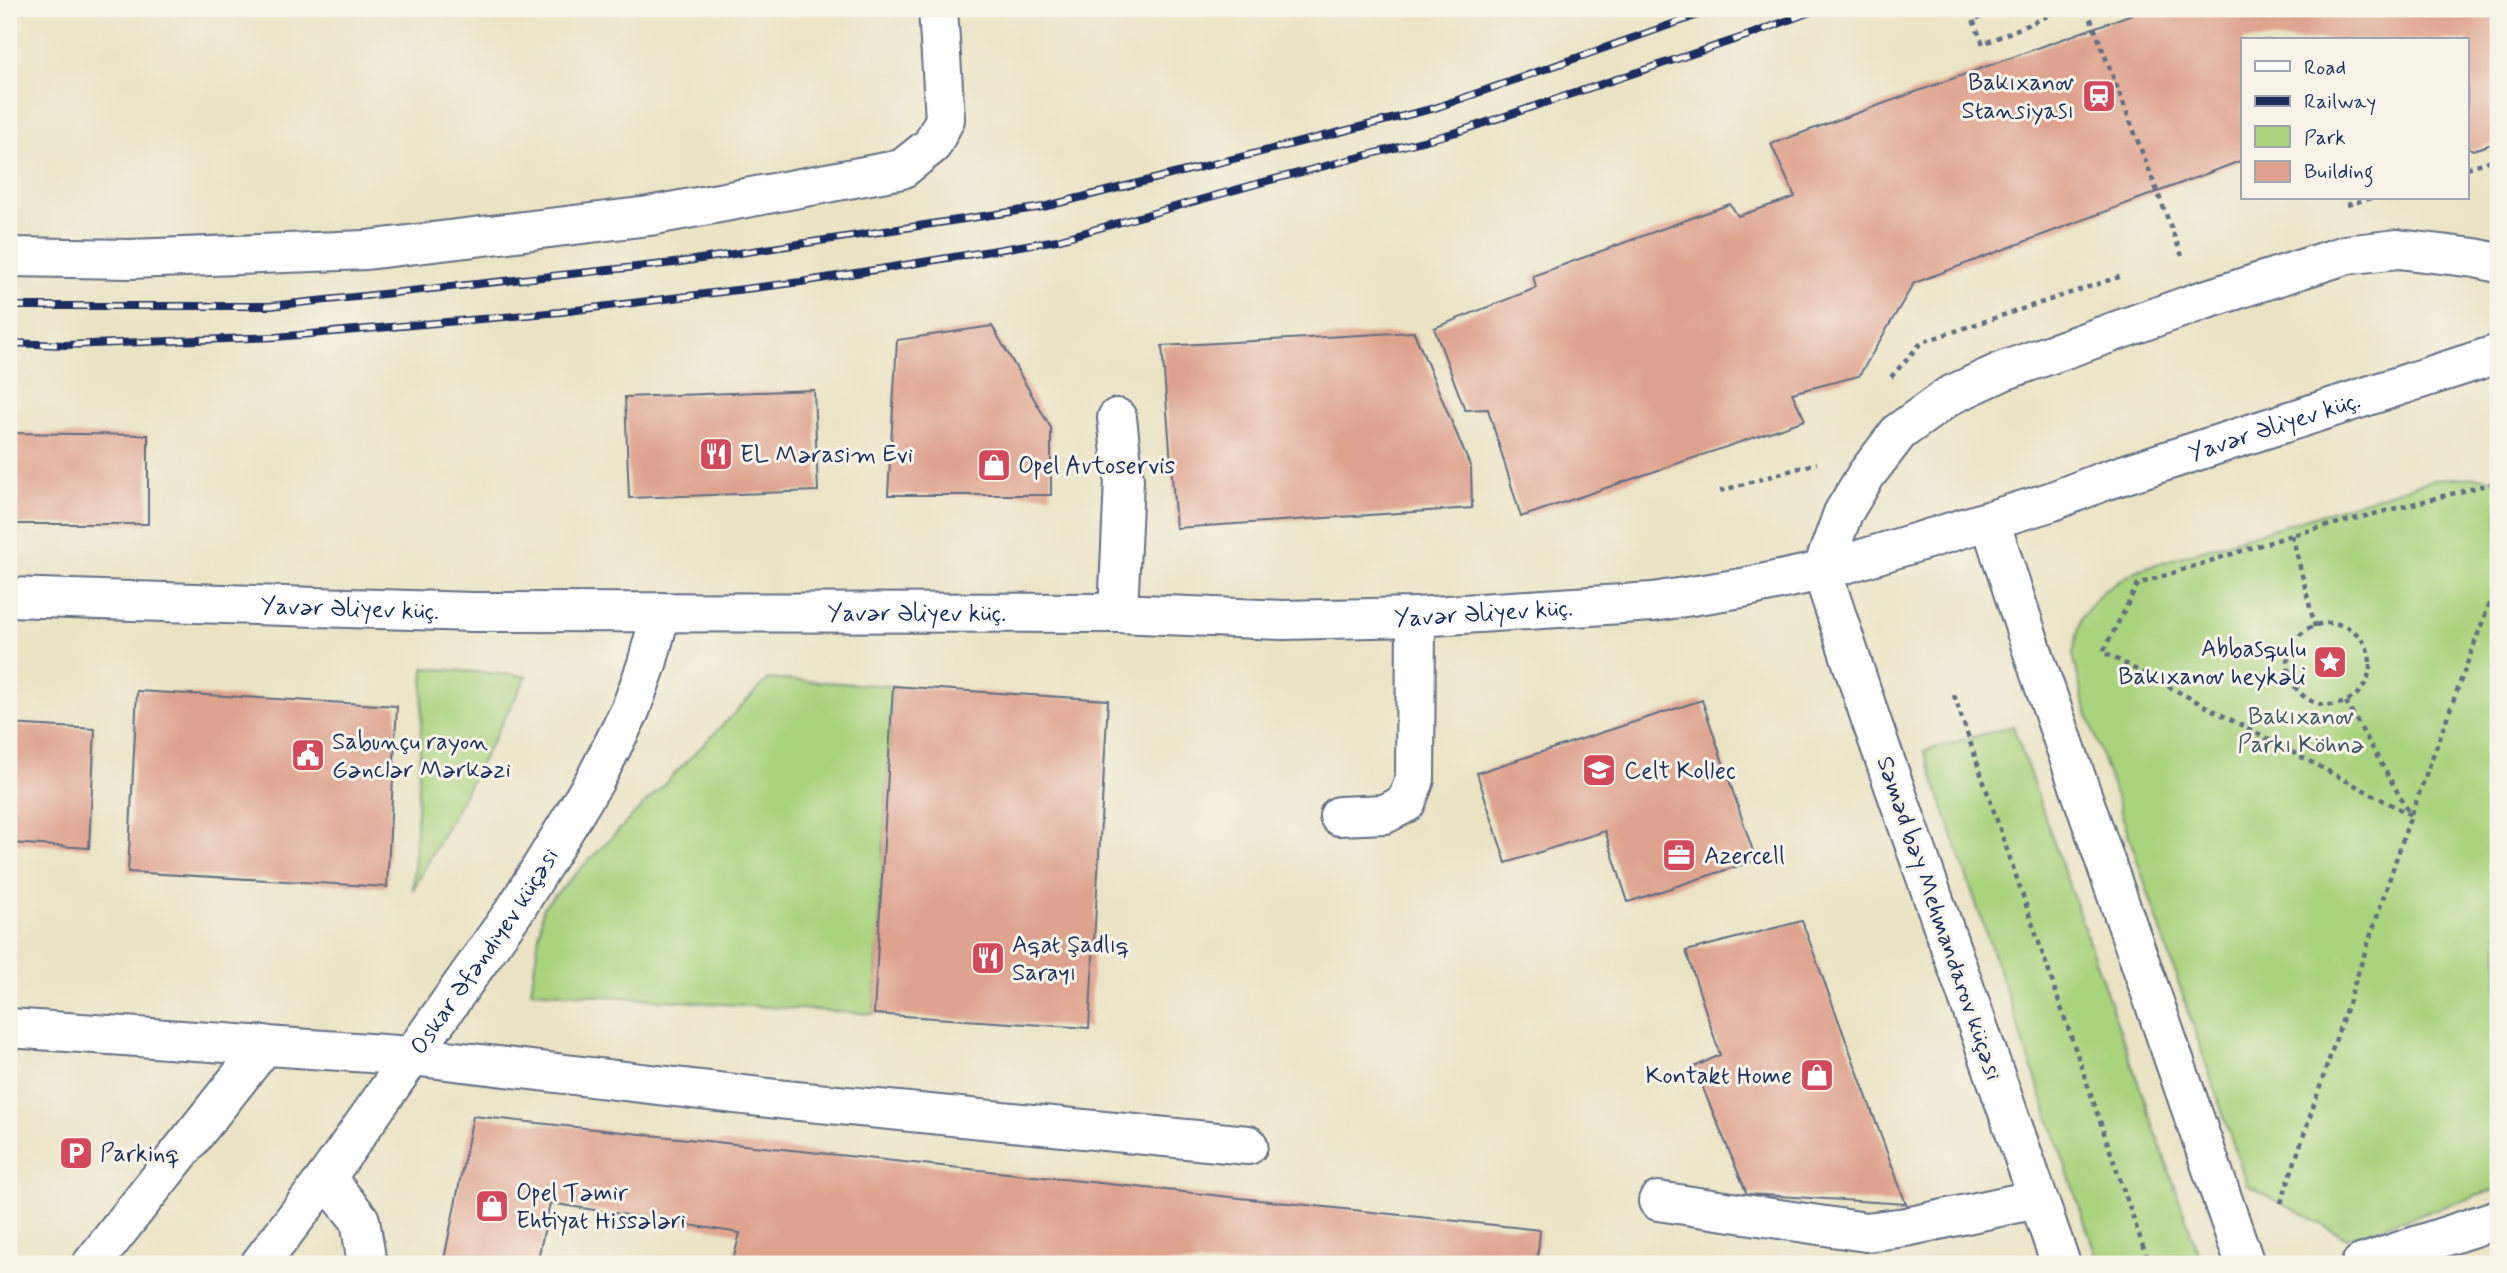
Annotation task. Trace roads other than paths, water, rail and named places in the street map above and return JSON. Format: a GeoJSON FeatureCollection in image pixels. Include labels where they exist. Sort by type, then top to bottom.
{"type":"FeatureCollection","features":[{"type":"Feature","properties":{"kind":"street"},"geometry":{"type":"LineString","coordinates":[[9,257],[130,259],[366,250],[649,216],[902,169],[932,145],[945,119],[938,9]]}},
{"type":"Feature","properties":{"kind":"street"},"geometry":{"type":"LineString","coordinates":[[1822,570],[1843,513],[1866,475],[1899,432],[1949,396],[2003,371],[2345,255],[2398,249],[2498,263]]}},
{"type":"Feature","properties":{"kind":"street","name":"Yavər Əliyev küç."},"geometry":{"type":"LineString","coordinates":[[9,597],[473,612],[1118,613],[1283,620],[1416,617],[1653,602],[1742,588],[1822,570],[1990,521],[2117,477],[2498,354]]}},
{"type":"Feature","properties":{"kind":"street"},"geometry":{"type":"LineString","coordinates":[[1117,418],[1124,480],[1118,613]]}},
{"type":"Feature","properties":{"kind":"street"},"geometry":{"type":"LineString","coordinates":[[1990,521],[2039,671],[2245,1264]]}},
{"type":"Feature","properties":{"kind":"street","name":"Səməd bəy Mehmandarov küçəsi"},"geometry":{"type":"LineString","coordinates":[[1822,570],[1871,720],[2061,1264]]}},
{"type":"Feature","properties":{"kind":"street","name":"Oskar Əfəndiyev küçəsi"},"geometry":{"type":"LineString","coordinates":[[260,1264],[326,1178],[517,907],[595,780],[630,711],[647,664],[661,612]]}},
{"type":"Feature","properties":{"kind":"street"},"geometry":{"type":"LineString","coordinates":[[1339,816],[1385,814],[1406,803],[1415,779],[1416,617]]}},
{"type":"Feature","properties":{"kind":"street"},"geometry":{"type":"LineString","coordinates":[[9,1028],[412,1056],[777,1099],[1248,1145]]}},
{"type":"Feature","properties":{"kind":"street"},"geometry":{"type":"LineString","coordinates":[[92,1264],[265,1045]]}},
{"type":"Feature","properties":{"kind":"street"},"geometry":{"type":"LineString","coordinates":[[326,1178],[360,1220],[367,1264]]}},
{"type":"Feature","properties":{"kind":"street"},"geometry":{"type":"LineString","coordinates":[[1658,1201],[1866,1232],[1906,1227],[2037,1199]]}},
{"type":"Feature","properties":{"kind":"street"},"geometry":{"type":"LineString","coordinates":[[2361,1264],[2498,1219]]}},
{"type":"Feature","properties":{"kind":"railway"},"geometry":{"type":"LineString","coordinates":[[9,306],[270,306],[674,263],[1043,207],[1435,108],[1715,9]]}},
{"type":"Feature","properties":{"kind":"railway"},"geometry":{"type":"LineString","coordinates":[[9,343],[65,345],[276,337],[560,312],[801,282],[1057,240],[1267,181],[1457,132],[1749,35],[1818,9]]}},
{"type":"Feature","properties":{"kind":"place","name":"Bakıxanov Stansiyası"},"geometry":{"type":"Point","coordinates":[2099,96]}},
{"type":"Feature","properties":{"kind":"place","name":"EL Mərasim Evi"},"geometry":{"type":"Point","coordinates":[716,454]}},
{"type":"Feature","properties":{"kind":"place","name":"Opel Avtoservis"},"geometry":{"type":"Point","coordinates":[994,465]}},
{"type":"Feature","properties":{"kind":"place","name":"Abbasqulu Bakıxanov heykəli"},"geometry":{"type":"Point","coordinates":[2330,662]}},
{"type":"Feature","properties":{"kind":"place","name":"Sabunçu rayon Gənclər Mərkəzi"},"geometry":{"type":"Point","coordinates":[308,755]}},
{"type":"Feature","properties":{"kind":"place","name":"Celt Kollec"},"geometry":{"type":"Point","coordinates":[1599,770]}},
{"type":"Feature","properties":{"kind":"place","name":"Azercell"},"geometry":{"type":"Point","coordinates":[1679,855]}},
{"type":"Feature","properties":{"kind":"place","name":"Aqat Şadlıq Sarayı"},"geometry":{"type":"Point","coordinates":[988,958]}},
{"type":"Feature","properties":{"kind":"place","name":"Kontakt Home"},"geometry":{"type":"Point","coordinates":[1817,1075]}},
{"type":"Feature","properties":{"kind":"place","name":"Parkinq"},"geometry":{"type":"Point","coordinates":[76,1153]}},
{"type":"Feature","properties":{"kind":"place","name":"Opel Təmir Ehtiyat Hissələri"},"geometry":{"type":"Point","coordinates":[492,1206]}},
{"type":"Feature","properties":{"kind":"park label","name":"Bakıxanov Parkı Köhnə"},"geometry":{"type":"Point","coordinates":[2301,730]}}]}
